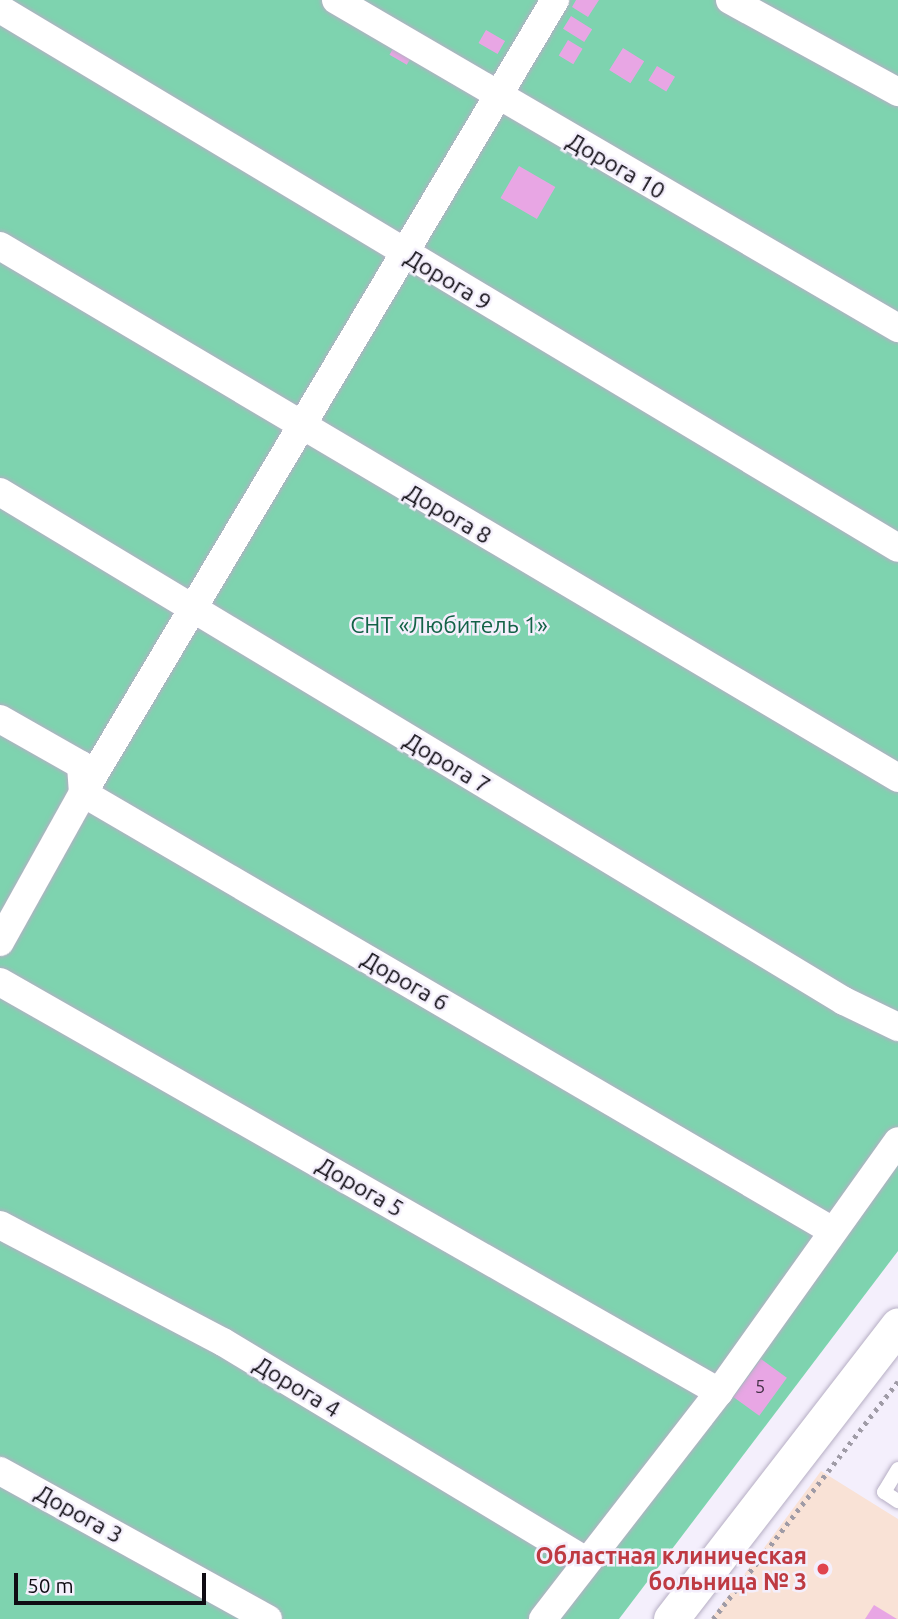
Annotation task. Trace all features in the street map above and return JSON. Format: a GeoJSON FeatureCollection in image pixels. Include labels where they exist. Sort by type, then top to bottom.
{"type":"FeatureCollection","features":[{"type":"Feature","properties":{"kind":"street","name":"Дорога 10"},"geometry":{"type":"LineString","coordinates":[[336,0],[497,97],[898,328]]}},
{"type":"Feature","properties":{"kind":"street"},"geometry":{"type":"LineString","coordinates":[[0,942],[83,793],[555,0]]}},
{"type":"Feature","properties":{"kind":"street"},"geometry":{"type":"LineString","coordinates":[[730,0],[898,92]]}},
{"type":"Feature","properties":{"kind":"street","name":"Дорога 9"},"geometry":{"type":"LineString","coordinates":[[0,9],[403,254],[898,548]]}},
{"type":"Feature","properties":{"kind":"street","name":"Дорога 8"},"geometry":{"type":"LineString","coordinates":[[0,246],[301,427],[898,778]]}},
{"type":"Feature","properties":{"kind":"street","name":"Дорога 7"},"geometry":{"type":"LineString","coordinates":[[0,492],[832,994],[898,1027]]}},
{"type":"Feature","properties":{"kind":"street"},"geometry":{"type":"LineString","coordinates":[[0,719],[81,765],[83,793]]}},
{"type":"Feature","properties":{"kind":"street","name":"Дорога 6"},"geometry":{"type":"LineString","coordinates":[[83,793],[831,1230]]}},
{"type":"Feature","properties":{"kind":"street","name":"Дорога 5"},"geometry":{"type":"LineString","coordinates":[[0,982],[719,1392]]}},
{"type":"Feature","properties":{"kind":"street"},"geometry":{"type":"LineString","coordinates":[[543,1619],[719,1392],[831,1230],[898,1141]]}},
{"type":"Feature","properties":{"kind":"street","name":"Дорога 4"},"geometry":{"type":"LineString","coordinates":[[0,1225],[223,1342],[587,1562]]}},
{"type":"Feature","properties":{"kind":"street"},"geometry":{"type":"LineString","coordinates":[[671,1619],[898,1325]]}},
{"type":"Feature","properties":{"kind":"street","name":"Дорога 3"},"geometry":{"type":"LineString","coordinates":[[0,1471],[268,1619]]}},
{"type":"Feature","properties":{"kind":"lane"},"geometry":{"type":"LineString","coordinates":[[898,1469],[884,1492],[898,1501]]}},
{"type":"Feature","properties":{"kind":"path"},"geometry":{"type":"LineString","coordinates":[[713,1619],[898,1381]]}},
{"type":"Feature","properties":{"kind":"shaded area","name":"Областная клиническая больница № 3"},"geometry":{"type":"Polygon","coordinates":[[[821,1471],[898,1519],[898,1619],[711,1619],[821,1471]]]}},
{"type":"Feature","properties":{"kind":"green space","name":"СНТ «Любитель 1»"},"geometry":{"type":"Polygon","coordinates":[[[0,0],[898,0],[898,1251],[619,1619],[0,1619],[0,0]]]}},
{"type":"Feature","properties":{"kind":"building"},"geometry":{"type":"Polygon","coordinates":[[[576,0],[599,0],[588,17],[572,7],[576,0]]]}},
{"type":"Feature","properties":{"kind":"building"},"geometry":{"type":"Polygon","coordinates":[[[571,16],[592,29],[584,42],[563,29],[571,16]]]}},
{"type":"Feature","properties":{"kind":"building"},"geometry":{"type":"Polygon","coordinates":[[[486,30],[505,41],[498,54],[478,43],[486,30]]]}},
{"type":"Feature","properties":{"kind":"building"},"geometry":{"type":"Polygon","coordinates":[[[398,40],[415,50],[407,65],[390,55],[398,40]]]}},
{"type":"Feature","properties":{"kind":"building"},"geometry":{"type":"Polygon","coordinates":[[[568,40],[583,49],[573,64],[559,55],[568,40]]]}},
{"type":"Feature","properties":{"kind":"building"},"geometry":{"type":"Polygon","coordinates":[[[623,48],[644,61],[630,83],[609,70],[623,48]]]}},
{"type":"Feature","properties":{"kind":"building"},"geometry":{"type":"Polygon","coordinates":[[[657,66],[675,77],[666,91],[648,81],[657,66]]]}},
{"type":"Feature","properties":{"kind":"building"},"geometry":{"type":"Polygon","coordinates":[[[519,166],[555,187],[537,219],[500,198],[519,166]]]}},
{"type":"Feature","properties":{"kind":"building"},"geometry":{"type":"Polygon","coordinates":[[[761,1359],[787,1378],[759,1416],[733,1397],[761,1359]]]}},
{"type":"Feature","properties":{"kind":"building"},"geometry":{"type":"Polygon","coordinates":[[[874,1605],[897,1619],[865,1619],[874,1605]]]}},
{"type":"Feature","properties":{"kind":"place","name":"Областная клиническая больница № 3"},"geometry":{"type":"Point","coordinates":[823,1569]}}]}
